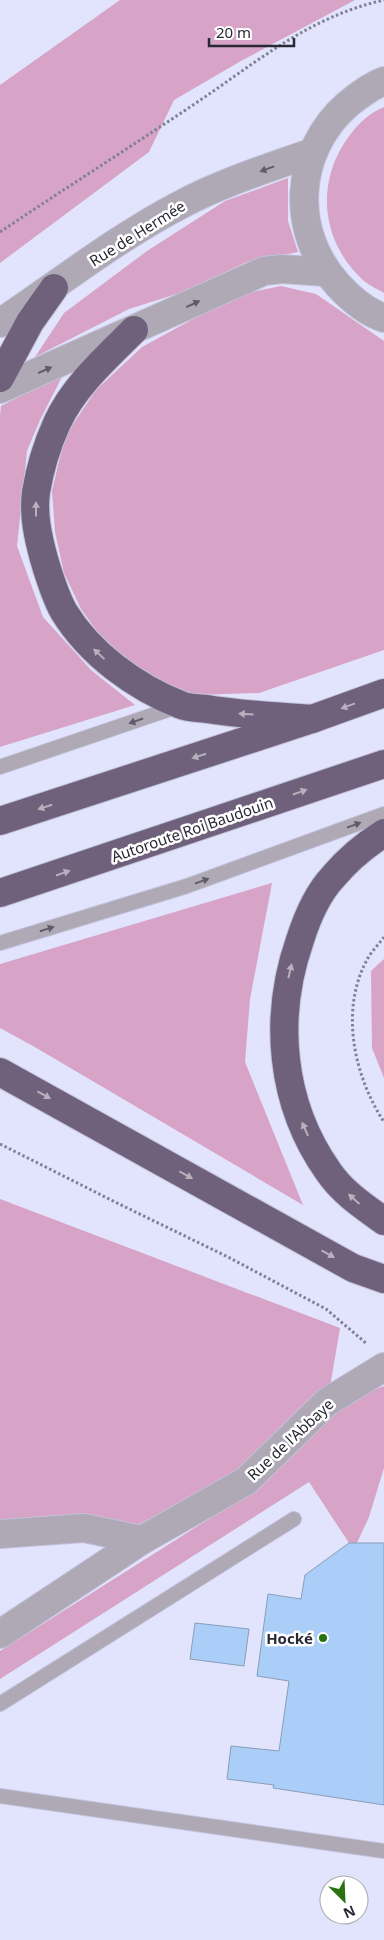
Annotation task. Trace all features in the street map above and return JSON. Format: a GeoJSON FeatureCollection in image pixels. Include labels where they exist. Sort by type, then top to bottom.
{"type":"FeatureCollection","features":[{"type":"Feature","properties":{"kind":"highway"},"geometry":{"type":"LineString","coordinates":[[0,378],[30,322],[54,288]]}},
{"type":"Feature","properties":{"kind":"highway"},"geometry":{"type":"LineString","coordinates":[[134,330],[93,372],[75,394],[58,422],[44,458],[36,493],[36,530],[48,572],[64,611],[87,642],[109,662],[139,684],[182,705],[230,713],[312,719]]}},
{"type":"Feature","properties":{"kind":"highway"},"geometry":{"type":"LineString","coordinates":[[0,821],[312,719],[384,693]]}},
{"type":"Feature","properties":{"kind":"highway","name":"Autoroute Roi Baudouin"},"geometry":{"type":"LineString","coordinates":[[0,893],[384,764]]}},
{"type":"Feature","properties":{"kind":"highway"},"geometry":{"type":"LineString","coordinates":[[384,832],[363,846],[332,878],[307,919],[293,959],[284,1008],[283,1038],[285,1065],[292,1094],[300,1120],[311,1144],[328,1172],[355,1200],[384,1221]]}},
{"type":"Feature","properties":{"kind":"highway"},"geometry":{"type":"LineString","coordinates":[[0,1072],[353,1268],[384,1279]]}},
{"type":"Feature","properties":{"kind":"street"},"geometry":{"type":"LineString","coordinates":[[384,81],[358,95],[340,111],[324,130],[313,152],[306,179],[304,214],[308,234],[326,272],[349,298],[384,318]]}},
{"type":"Feature","properties":{"kind":"street","name":"Rue de Hermée"},"geometry":{"type":"LineString","coordinates":[[0,323],[135,231],[183,203],[232,182],[313,152]]}},
{"type":"Feature","properties":{"kind":"street"},"geometry":{"type":"LineString","coordinates":[[0,390],[264,271],[282,269],[326,272]]}},
{"type":"Feature","properties":{"kind":"street","name":"Rue de l'Abbaye"},"geometry":{"type":"LineString","coordinates":[[0,1634],[142,1540],[246,1481],[327,1402],[377,1357]]}},
{"type":"Feature","properties":{"kind":"street"},"geometry":{"type":"LineString","coordinates":[[0,1534],[84,1528],[142,1540]]}},
{"type":"Feature","properties":{"kind":"lane"},"geometry":{"type":"LineString","coordinates":[[0,767],[182,705]]}},
{"type":"Feature","properties":{"kind":"lane"},"geometry":{"type":"LineString","coordinates":[[0,944],[187,886],[384,814]]}},
{"type":"Feature","properties":{"kind":"lane"},"geometry":{"type":"LineString","coordinates":[[0,1704],[294,1519]]}},
{"type":"Feature","properties":{"kind":"lane"},"geometry":{"type":"LineString","coordinates":[[0,1796],[384,1851]]}},
{"type":"Feature","properties":{"kind":"path"},"geometry":{"type":"LineString","coordinates":[[0,232],[194,104],[288,38],[360,5],[384,0]]}},
{"type":"Feature","properties":{"kind":"path"},"geometry":{"type":"LineString","coordinates":[[384,937],[368,958],[362,973],[357,988],[352,1018],[354,1044],[361,1073],[374,1107],[384,1122]]}},
{"type":"Feature","properties":{"kind":"path"},"geometry":{"type":"LineString","coordinates":[[0,1144],[228,1257],[326,1308],[377,1357]]}},
{"type":"Feature","properties":{"kind":"shaded area"},"geometry":{"type":"Polygon","coordinates":[[[120,0],[355,0],[241,61],[174,100],[149,152],[0,263],[0,85],[120,0]]]}},
{"type":"Feature","properties":{"kind":"shaded area"},"geometry":{"type":"Polygon","coordinates":[[[384,107],[384,293],[364,281],[350,266],[340,250],[332,233],[328,215],[327,196],[336,160],[345,142],[353,131],[372,113],[384,107]]]}},
{"type":"Feature","properties":{"kind":"shaded area"},"geometry":{"type":"Polygon","coordinates":[[[288,178],[288,221],[298,252],[247,262],[183,292],[129,309],[35,357],[64,313],[147,251],[225,201],[288,178]]]}},
{"type":"Feature","properties":{"kind":"shaded area"},"geometry":{"type":"Polygon","coordinates":[[[281,286],[316,294],[384,341],[384,650],[259,693],[195,695],[142,675],[102,638],[81,609],[64,573],[55,532],[52,491],[65,436],[96,390],[142,347],[237,295],[281,286]]]}},
{"type":"Feature","properties":{"kind":"shaded area"},"geometry":{"type":"Polygon","coordinates":[[[64,373],[40,420],[27,451],[17,546],[43,617],[91,670],[135,705],[0,747],[1,406],[64,373]]]}},
{"type":"Feature","properties":{"kind":"shaded area"},"geometry":{"type":"Polygon","coordinates":[[[272,883],[250,999],[245,1062],[303,1205],[0,1028],[0,964],[272,883]]]}},
{"type":"Feature","properties":{"kind":"shaded area"},"geometry":{"type":"Polygon","coordinates":[[[384,959],[384,1078],[372,1048],[371,971],[384,959]]]}},
{"type":"Feature","properties":{"kind":"shaded area"},"geometry":{"type":"Polygon","coordinates":[[[0,1199],[340,1328],[330,1387],[242,1472],[120,1534],[0,1534],[0,1199]]]}},
{"type":"Feature","properties":{"kind":"shaded area"},"geometry":{"type":"Polygon","coordinates":[[[384,1386],[384,1468],[369,1517],[357,1543],[349,1543],[309,1482],[0,1679],[0,1651],[261,1486],[329,1417],[368,1392],[384,1386]]]}},
{"type":"Feature","properties":{"kind":"building","name":"Hocké"},"geometry":{"type":"Polygon","coordinates":[[[349,1543],[384,1543],[384,1805],[273,1788],[274,1785],[227,1779],[231,1746],[279,1751],[289,1681],[257,1676],[268,1594],[301,1599],[305,1575],[349,1543]]]}},
{"type":"Feature","properties":{"kind":"building"},"geometry":{"type":"Polygon","coordinates":[[[195,1623],[249,1629],[244,1666],[190,1659],[195,1623]]]}},
{"type":"Feature","properties":{"kind":"place","name":"Hocké"},"geometry":{"type":"Point","coordinates":[323,1638]}}]}
